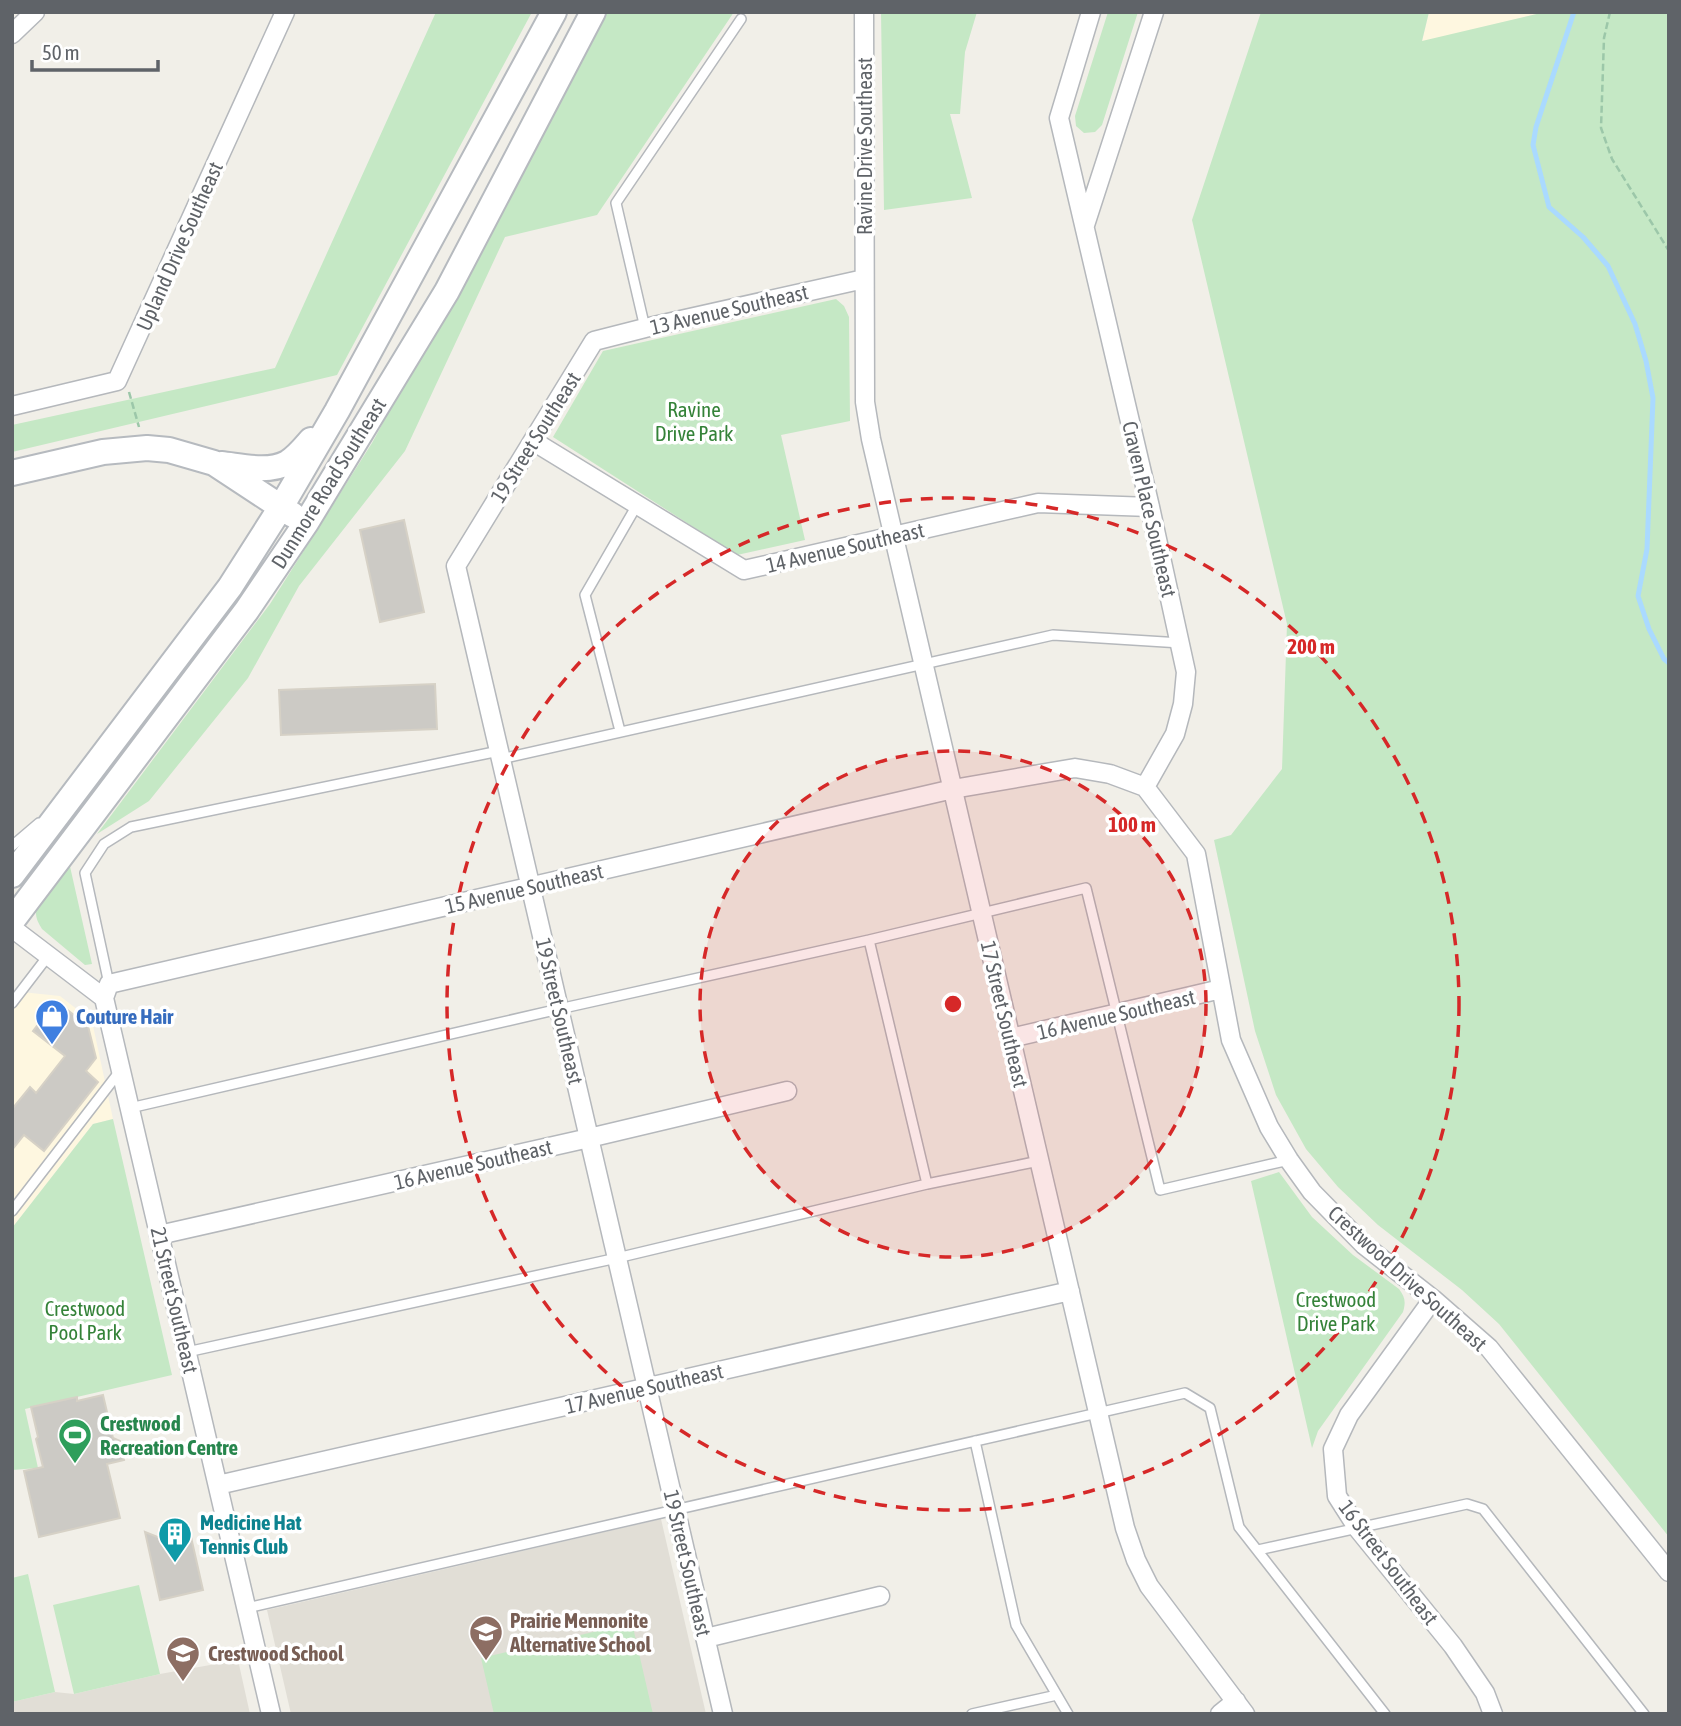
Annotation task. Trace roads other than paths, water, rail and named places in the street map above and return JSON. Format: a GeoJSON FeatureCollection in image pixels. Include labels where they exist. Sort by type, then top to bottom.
{"type":"FeatureCollection","features":[{"type":"Feature","properties":{"kind":"main road","name":"Dunmore Road Southeast"},"geometry":{"type":"LineString","coordinates":[[12,875],[230,587],[281,507],[337,411],[554,12]]}},
{"type":"Feature","properties":{"kind":"main road","name":"Dunmore Road Southeast"},"geometry":{"type":"LineString","coordinates":[[12,921],[247,610],[306,523],[447,291],[593,12]]}},
{"type":"Feature","properties":{"kind":"main road"},"geometry":{"type":"LineString","coordinates":[[12,473],[103,452],[147,448],[169,450],[214,463],[277,467],[288,463],[337,411]]}},
{"type":"Feature","properties":{"kind":"main road"},"geometry":{"type":"LineString","coordinates":[[214,463],[306,523]]}},
{"type":"Feature","properties":{"kind":"street"},"geometry":{"type":"LineString","coordinates":[[12,34],[35,12]]}},
{"type":"Feature","properties":{"kind":"street","name":"Upland Drive Southeast"},"geometry":{"type":"LineString","coordinates":[[12,406],[117,382],[285,12]]}},
{"type":"Feature","properties":{"kind":"street","name":"Ravine Drive Southeast"},"geometry":{"type":"LineString","coordinates":[[864,12],[864,279]]}},
{"type":"Feature","properties":{"kind":"street","name":"Craven Place Southeast"},"geometry":{"type":"LineString","coordinates":[[1091,12],[1059,118],[1186,672],[1184,704],[1175,734],[1144,787]]}},
{"type":"Feature","properties":{"kind":"street"},"geometry":{"type":"LineString","coordinates":[[1085,225],[1154,12]]}},
{"type":"Feature","properties":{"kind":"street","name":"13 Avenue Southeast"},"geometry":{"type":"LineString","coordinates":[[594,341],[864,279]]}},
{"type":"Feature","properties":{"kind":"street","name":"17 Street Southeast"},"geometry":{"type":"LineString","coordinates":[[864,279],[865,402],[871,439],[1125,1528],[1149,1586],[1240,1707]]}},
{"type":"Feature","properties":{"kind":"street","name":"19 Street Southeast"},"geometry":{"type":"LineString","coordinates":[[594,341],[456,566],[723,1714]]}},
{"type":"Feature","properties":{"kind":"street","name":"14 Avenue Southeast"},"geometry":{"type":"LineString","coordinates":[[533,441],[744,570],[1038,503],[1150,507]]}},
{"type":"Feature","properties":{"kind":"street"},"geometry":{"type":"LineString","coordinates":[[953,789],[1075,768],[1110,774],[1144,787]]}},
{"type":"Feature","properties":{"kind":"street","name":"Crestwood Drive Southeast"},"geometry":{"type":"LineString","coordinates":[[1144,787],[1196,854],[1231,1040],[1269,1127],[1289,1160],[1312,1192],[1364,1245],[1433,1298],[1489,1348],[1669,1572]]}},
{"type":"Feature","properties":{"kind":"street","name":"15 Avenue Southeast"},"geometry":{"type":"LineString","coordinates":[[107,991],[531,887],[953,789]]}},
{"type":"Feature","properties":{"kind":"street"},"geometry":{"type":"LineString","coordinates":[[12,928],[48,956],[107,991]]}},
{"type":"Feature","properties":{"kind":"street","name":"16 Avenue Southeast"},"geometry":{"type":"LineString","coordinates":[[1011,1038],[1221,989]]}},
{"type":"Feature","properties":{"kind":"street","name":"21 Street Southeast"},"geometry":{"type":"LineString","coordinates":[[107,991],[121,1069],[271,1714]]}},
{"type":"Feature","properties":{"kind":"street","name":"16 Avenue Southeast"},"geometry":{"type":"LineString","coordinates":[[159,1235],[787,1091]]}},
{"type":"Feature","properties":{"kind":"street","name":"17 Avenue Southeast"},"geometry":{"type":"LineString","coordinates":[[218,1485],[1070,1291]]}},
{"type":"Feature","properties":{"kind":"street","name":"16 Street Southeast"},"geometry":{"type":"LineString","coordinates":[[1433,1298],[1349,1415],[1334,1449],[1338,1496],[1358,1529],[1453,1646],[1485,1693],[1493,1714]]}},
{"type":"Feature","properties":{"kind":"street"},"geometry":{"type":"LineString","coordinates":[[706,1638],[880,1596]]}},
{"type":"Feature","properties":{"kind":"street"},"geometry":{"type":"LineString","coordinates":[[1220,1714],[1240,1707]]}},
{"type":"Feature","properties":{"kind":"lane"},"geometry":{"type":"LineString","coordinates":[[645,328],[616,203],[741,19]]}},
{"type":"Feature","properties":{"kind":"lane"},"geometry":{"type":"LineString","coordinates":[[620,731],[586,595],[637,505]]}},
{"type":"Feature","properties":{"kind":"lane"},"geometry":{"type":"LineString","coordinates":[[107,991],[85,873],[104,844],[131,827],[620,731],[1053,635],[1181,643]]}},
{"type":"Feature","properties":{"kind":"lane"},"geometry":{"type":"LineString","coordinates":[[12,846],[75,792]]}},
{"type":"Feature","properties":{"kind":"lane"},"geometry":{"type":"LineString","coordinates":[[130,1108],[1086,888],[1160,1190],[1289,1160]]}},
{"type":"Feature","properties":{"kind":"lane"},"geometry":{"type":"LineString","coordinates":[[869,940],[927,1184]]}},
{"type":"Feature","properties":{"kind":"lane"},"geometry":{"type":"LineString","coordinates":[[12,1003],[48,956]]}},
{"type":"Feature","properties":{"kind":"lane"},"geometry":{"type":"LineString","coordinates":[[12,1211],[121,1069]]}},
{"type":"Feature","properties":{"kind":"lane"},"geometry":{"type":"LineString","coordinates":[[187,1352],[617,1258],[927,1184],[1040,1161]]}},
{"type":"Feature","properties":{"kind":"lane"},"geometry":{"type":"LineString","coordinates":[[247,1608],[1185,1393],[1210,1408],[1239,1527],[1385,1714]]}},
{"type":"Feature","properties":{"kind":"lane"},"geometry":{"type":"LineString","coordinates":[[975,1441],[1016,1626],[1068,1714]]}},
{"type":"Feature","properties":{"kind":"lane"},"geometry":{"type":"LineString","coordinates":[[1258,1550],[1467,1504],[1483,1509],[1644,1714]]}},
{"type":"Feature","properties":{"kind":"lane"},"geometry":{"type":"LineString","coordinates":[[972,1714],[1057,1695]]}},
{"type":"Feature","properties":{"kind":"waterway"},"geometry":{"type":"LineString","coordinates":[[1574,12],[1536,127],[1533,145],[1549,207],[1583,237],[1608,266],[1635,324],[1646,361],[1653,398],[1647,549],[1638,596],[1649,629],[1664,659],[1669,663]]}},
{"type":"Feature","properties":{"kind":"place","name":"Couture Hair"},"geometry":{"type":"Point","coordinates":[52,1046]}},
{"type":"Feature","properties":{"kind":"place","name":"Crestwood Recreation Centre"},"geometry":{"type":"Point","coordinates":[75,1465]}},
{"type":"Feature","properties":{"kind":"place","name":"Medicine Hat Tennis Club"},"geometry":{"type":"Point","coordinates":[175,1564]}},
{"type":"Feature","properties":{"kind":"place","name":"Prairie Mennonite Alternative School"},"geometry":{"type":"Point","coordinates":[486,1662]}},
{"type":"Feature","properties":{"kind":"place","name":"Crestwood School"},"geometry":{"type":"Point","coordinates":[183,1683]}},
{"type":"Feature","properties":{"kind":"park label","name":"Ravine Drive Park"},"geometry":{"type":"Point","coordinates":[694,421]}},
{"type":"Feature","properties":{"kind":"park label","name":"Crestwood Drive Park"},"geometry":{"type":"Point","coordinates":[1336,1311]}},
{"type":"Feature","properties":{"kind":"park label","name":"Crestwood Pool Park"},"geometry":{"type":"Point","coordinates":[85,1320]}}]}
